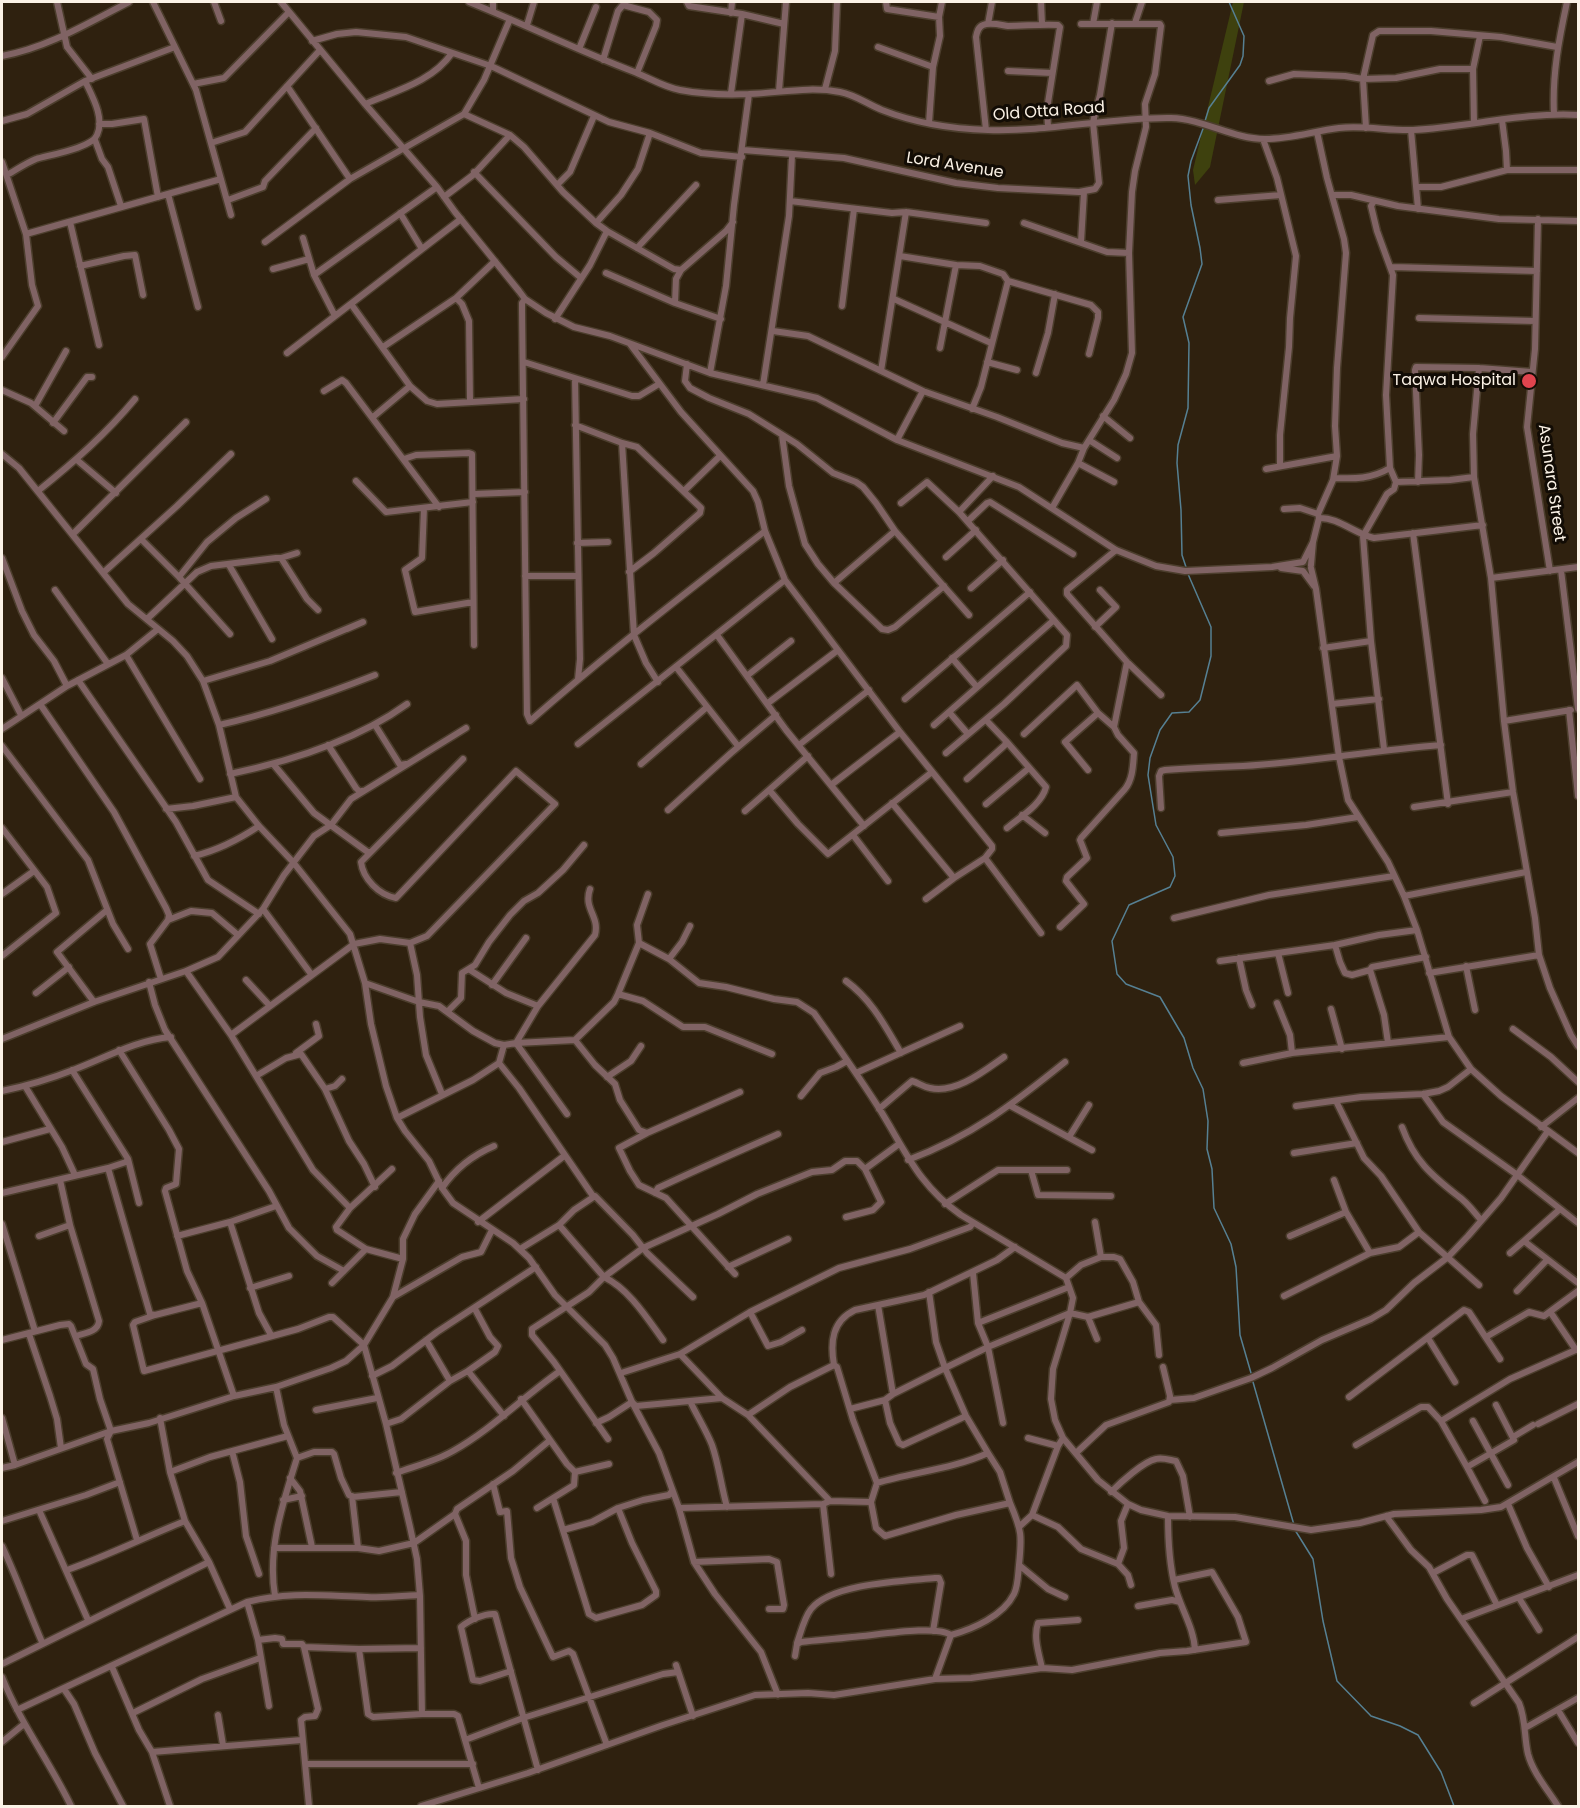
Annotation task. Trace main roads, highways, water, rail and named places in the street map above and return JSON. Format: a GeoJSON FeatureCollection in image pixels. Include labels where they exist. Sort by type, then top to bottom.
{"type":"FeatureCollection","features":[{"type":"Feature","properties":{"kind":"waterway"},"geometry":{"type":"LineString","coordinates":[[1205,121],[1209,108],[1240,65],[1243,56],[1244,36],[1229,2]]}},
{"type":"Feature","properties":{"kind":"waterway"},"geometry":{"type":"LineString","coordinates":[[1187,570],[1182,555],[1177,463],[1178,445],[1188,408],[1189,343],[1183,317],[1202,264],[1188,176],[1204,126]]}},
{"type":"Feature","properties":{"kind":"waterway"},"geometry":{"type":"LineString","coordinates":[[1188,574],[1211,627],[1211,656],[1200,700],[1189,712],[1172,713],[1160,730],[1150,758],[1148,775],[1156,825],[1173,857],[1175,876],[1170,887],[1129,905],[1112,941],[1117,974],[1126,984],[1160,997],[1184,1038],[1193,1068],[1203,1089],[1208,1121],[1207,1149],[1212,1169],[1214,1208],[1231,1244],[1236,1267],[1240,1335],[1251,1373]]}},
{"type":"Feature","properties":{"kind":"waterway"},"geometry":{"type":"LineString","coordinates":[[1253,1382],[1294,1525]]}},
{"type":"Feature","properties":{"kind":"waterway"},"geometry":{"type":"LineString","coordinates":[[1295,1530],[1313,1559],[1323,1621],[1337,1681],[1371,1716],[1418,1735],[1441,1772],[1454,1806]]}},
{"type":"Feature","properties":{"kind":"place","name":"Taqwa Hospital"},"geometry":{"type":"Point","coordinates":[1529,381]}}]}
